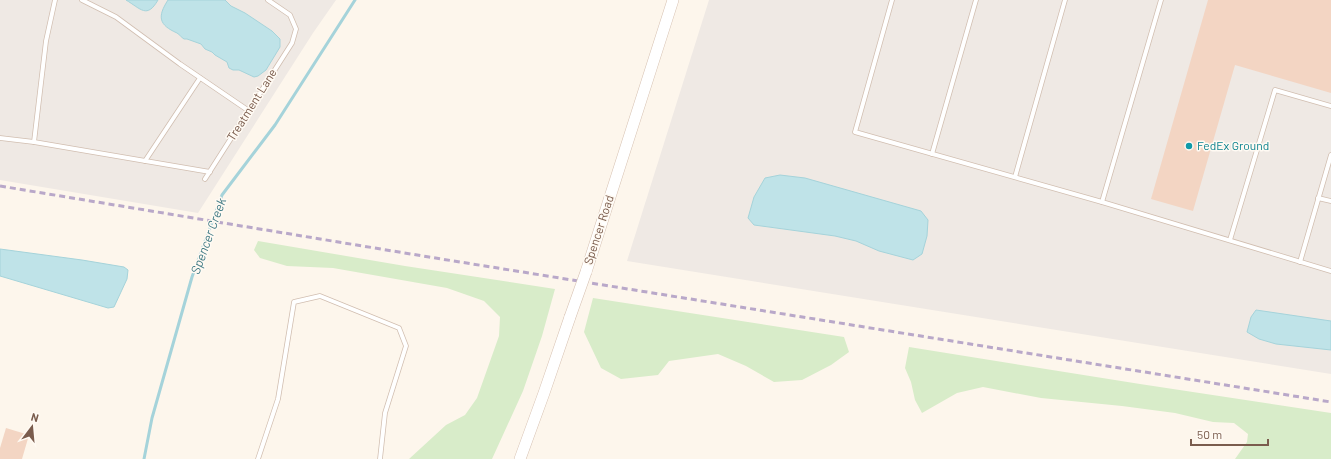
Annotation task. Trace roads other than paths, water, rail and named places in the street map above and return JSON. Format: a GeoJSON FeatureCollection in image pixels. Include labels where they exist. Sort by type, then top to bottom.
{"type":"FeatureCollection","features":[{"type":"Feature","properties":{"kind":"main road","name":"Spencer Road"},"geometry":{"type":"LineString","coordinates":[[520,459],[586,272],[673,0]]}},
{"type":"Feature","properties":{"kind":"lane"},"geometry":{"type":"LineString","coordinates":[[34,142],[46,41],[55,0]]}},
{"type":"Feature","properties":{"kind":"lane"},"geometry":{"type":"LineString","coordinates":[[82,0],[116,17],[200,78],[249,111]]}},
{"type":"Feature","properties":{"kind":"lane","name":"Treatment Lane"},"geometry":{"type":"LineString","coordinates":[[205,179],[292,43],[296,29],[290,15],[268,0]]}},
{"type":"Feature","properties":{"kind":"lane"},"geometry":{"type":"LineString","coordinates":[[892,0],[854,132],[1102,202],[1331,271]]}},
{"type":"Feature","properties":{"kind":"lane"},"geometry":{"type":"LineString","coordinates":[[932,154],[976,0]]}},
{"type":"Feature","properties":{"kind":"lane"},"geometry":{"type":"LineString","coordinates":[[1015,177],[1065,0]]}},
{"type":"Feature","properties":{"kind":"lane"},"geometry":{"type":"LineString","coordinates":[[1102,202],[1161,0]]}},
{"type":"Feature","properties":{"kind":"lane"},"geometry":{"type":"LineString","coordinates":[[145,161],[200,78]]}},
{"type":"Feature","properties":{"kind":"lane"},"geometry":{"type":"LineString","coordinates":[[1230,240],[1275,90],[1331,106]]}},
{"type":"Feature","properties":{"kind":"lane"},"geometry":{"type":"LineString","coordinates":[[0,138],[34,142],[210,172]]}},
{"type":"Feature","properties":{"kind":"lane"},"geometry":{"type":"LineString","coordinates":[[1300,262],[1331,155]]}},
{"type":"Feature","properties":{"kind":"lane"},"geometry":{"type":"LineString","coordinates":[[1318,198],[1331,201]]}},
{"type":"Feature","properties":{"kind":"lane"},"geometry":{"type":"LineString","coordinates":[[258,459],[278,398],[294,302],[320,296],[399,328],[406,346],[385,413],[380,459]]}},
{"type":"Feature","properties":{"kind":"water"},"geometry":{"type":"Polygon","coordinates":[[[126,0],[158,0],[154,6],[147,11],[140,9],[126,0]]]}},
{"type":"Feature","properties":{"kind":"water"},"geometry":{"type":"Polygon","coordinates":[[[168,0],[225,0],[231,6],[245,13],[272,31],[280,39],[280,47],[266,70],[258,76],[254,77],[239,70],[233,70],[229,68],[227,62],[205,49],[201,44],[184,39],[163,24],[161,16],[162,11],[168,0]]]}},
{"type":"Feature","properties":{"kind":"water"},"geometry":{"type":"Polygon","coordinates":[[[780,175],[805,178],[921,211],[928,220],[927,236],[922,254],[913,260],[879,251],[856,241],[835,236],[754,225],[748,218],[754,197],[765,178],[780,175]]]}},
{"type":"Feature","properties":{"kind":"water"},"geometry":{"type":"Polygon","coordinates":[[[0,249],[124,267],[128,270],[127,279],[114,307],[108,308],[0,276],[0,249]]]}},
{"type":"Feature","properties":{"kind":"water"},"geometry":{"type":"Polygon","coordinates":[[[1256,310],[1331,321],[1331,350],[1276,344],[1259,339],[1247,332],[1251,317],[1256,310]]]}},
{"type":"Feature","properties":{"kind":"waterway","name":"Spencer Creek"},"geometry":{"type":"LineString","coordinates":[[144,459],[152,418],[192,277],[222,195],[275,125],[355,0]]}},
{"type":"Feature","properties":{"kind":"railway"},"geometry":{"type":"LineString","coordinates":[[0,186],[429,257],[1331,402]]}},
{"type":"Feature","properties":{"kind":"place","name":"FedEx Ground"},"geometry":{"type":"Point","coordinates":[1189,146]}}]}
